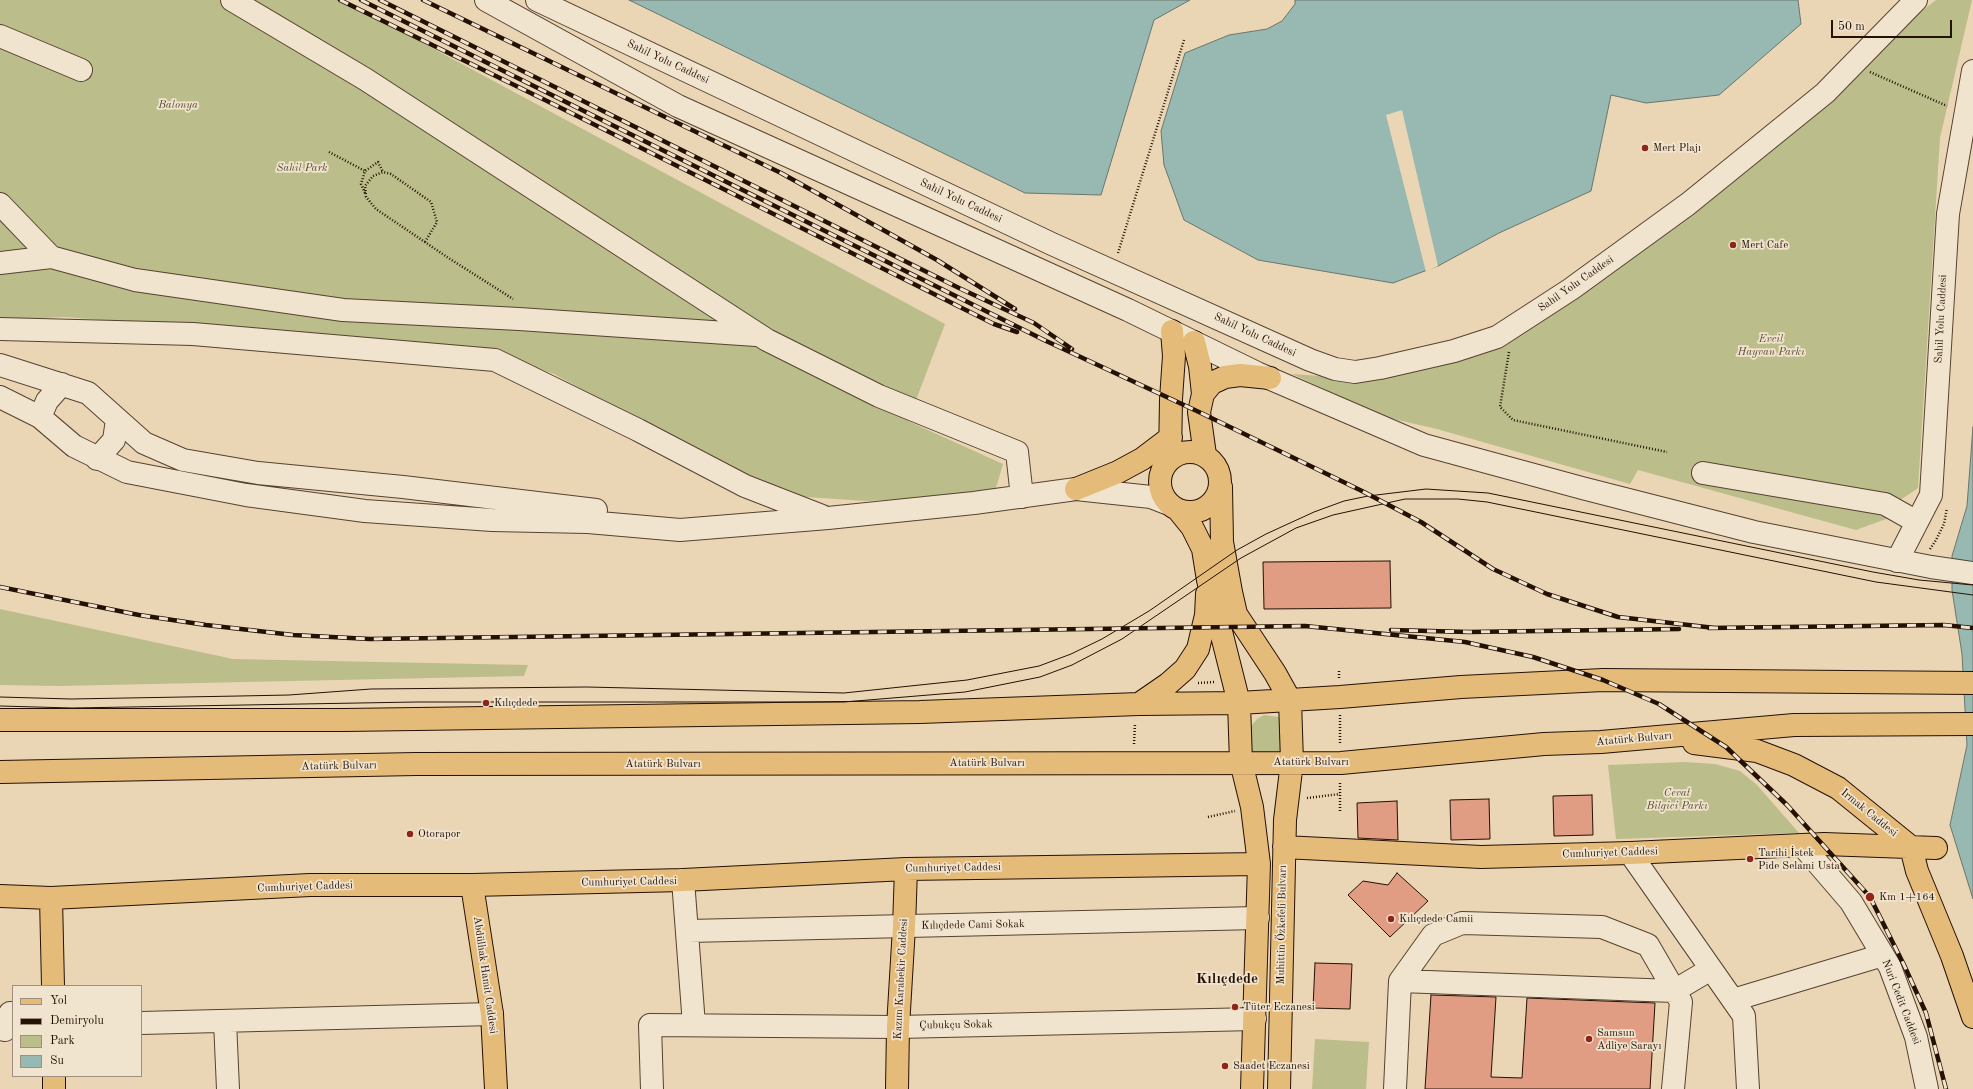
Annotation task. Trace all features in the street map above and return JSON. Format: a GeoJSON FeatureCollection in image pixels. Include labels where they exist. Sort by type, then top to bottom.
{"type":"FeatureCollection","features":[{"type":"Feature","properties":{"kind":"main road"},"geometry":{"type":"LineString","coordinates":[[1170,459],[1174,356],[1172,331]]}},
{"type":"Feature","properties":{"kind":"main road"},"geometry":{"type":"LineString","coordinates":[[1194,342],[1200,366],[1203,394],[1199,412],[1205,455]]}},
{"type":"Feature","properties":{"kind":"main road"},"geometry":{"type":"LineString","coordinates":[[1203,394],[1212,383],[1225,377],[1240,375],[1270,378]]}},
{"type":"Feature","properties":{"kind":"main road"},"geometry":{"type":"LineString","coordinates":[[1076,489],[1118,472],[1142,459],[1171,437]]}},
{"type":"Feature","properties":{"kind":"main road"},"geometry":{"type":"LineString","coordinates":[[1252,1089],[1259,864],[1252,807],[1241,762],[1239,704],[1208,580],[1203,548],[1192,527],[1160,489],[1160,479],[1163,469],[1170,459],[1176,454],[1196,451],[1213,461],[1218,469],[1221,487],[1222,542],[1236,614],[1275,673],[1290,700]]}},
{"type":"Feature","properties":{"kind":"main road"},"geometry":{"type":"LineString","coordinates":[[1174,507],[1188,513],[1206,508],[1218,495],[1221,487]]}},
{"type":"Feature","properties":{"kind":"main road"},"geometry":{"type":"LineString","coordinates":[[1137,704],[1168,684],[1185,669],[1198,649],[1206,615],[1208,580]]}},
{"type":"Feature","properties":{"kind":"main road"},"geometry":{"type":"LineString","coordinates":[[0,720],[438,719],[920,712],[1137,704],[1239,704],[1340,698],[1461,687],[1604,680],[1973,683]]}},
{"type":"Feature","properties":{"kind":"main road","name":"Muhittin Özkefeli Bulvarı"},"geometry":{"type":"LineString","coordinates":[[1278,1089],[1285,820],[1292,762],[1290,700]]}},
{"type":"Feature","properties":{"kind":"main road","name":"Atatürk Bulvarı"},"geometry":{"type":"LineString","coordinates":[[0,772],[416,764],[1340,763],[1544,744],[1652,737],[1794,725],[1973,724]]}},
{"type":"Feature","properties":{"kind":"main road","name":"Irmak Caddesi"},"geometry":{"type":"LineString","coordinates":[[1652,737],[1756,751],[1794,765],[1838,788],[1911,847]]}},
{"type":"Feature","properties":{"kind":"main road","name":"Cumhuriyet Caddesi"},"geometry":{"type":"LineString","coordinates":[[1284,847],[1482,857],[1630,853],[1824,844],[1936,848]]}},
{"type":"Feature","properties":{"kind":"main road"},"geometry":{"type":"LineString","coordinates":[[1911,847],[1917,871],[1952,956],[1973,1017]]}},
{"type":"Feature","properties":{"kind":"main road","name":"Cumhuriyet Caddesi"},"geometry":{"type":"LineString","coordinates":[[0,896],[51,898],[310,886],[472,885],[682,880],[906,869],[1259,864]]}},
{"type":"Feature","properties":{"kind":"main road","name":"Kazım Karabekir Caddesi"},"geometry":{"type":"LineString","coordinates":[[897,1089],[898,1027],[906,869]]}},
{"type":"Feature","properties":{"kind":"main road","name":"Abdülhak Hamit Caddesi"},"geometry":{"type":"LineString","coordinates":[[472,885],[492,1014],[496,1089]]}},
{"type":"Feature","properties":{"kind":"main road"},"geometry":{"type":"LineString","coordinates":[[51,898],[54,985]]}},
{"type":"Feature","properties":{"kind":"main road"},"geometry":{"type":"LineString","coordinates":[[54,1077],[54,1089]]}},
{"type":"Feature","properties":{"kind":"street"},"geometry":{"type":"LineString","coordinates":[[232,0],[365,79],[759,335],[879,396],[1017,452],[1022,497]]}},
{"type":"Feature","properties":{"kind":"street"},"geometry":{"type":"LineString","coordinates":[[486,0],[678,106],[1172,331],[1270,378],[1424,445],[1464,457],[1754,532],[1897,561],[1973,573]]}},
{"type":"Feature","properties":{"kind":"street","name":"Sahil Yolu Caddesi"},"geometry":{"type":"LineString","coordinates":[[537,0],[1052,244],[1310,360],[1335,369],[1355,372],[1454,351],[1497,337],[1571,289],[1688,204],[1825,93],[1916,0]]}},
{"type":"Feature","properties":{"kind":"street"},"geometry":{"type":"LineString","coordinates":[[0,36],[81,70]]}},
{"type":"Feature","properties":{"kind":"street","name":"Sahil Yolu Caddesi"},"geometry":{"type":"LineString","coordinates":[[1897,561],[1931,495],[1948,214],[1973,71]]}},
{"type":"Feature","properties":{"kind":"street"},"geometry":{"type":"LineString","coordinates":[[0,204],[51,257]]}},
{"type":"Feature","properties":{"kind":"street"},"geometry":{"type":"LineString","coordinates":[[0,263],[51,257],[135,280],[343,310],[519,319],[759,335]]}},
{"type":"Feature","properties":{"kind":"street"},"geometry":{"type":"LineString","coordinates":[[0,329],[193,334],[494,360],[638,430],[745,486],[828,518]]}},
{"type":"Feature","properties":{"kind":"street"},"geometry":{"type":"LineString","coordinates":[[0,365],[88,393],[144,444],[183,460],[258,474],[403,487],[635,514],[721,516],[748,523]]}},
{"type":"Feature","properties":{"kind":"street"},"geometry":{"type":"LineString","coordinates":[[40,417],[47,401],[62,384]]}},
{"type":"Feature","properties":{"kind":"street"},"geometry":{"type":"LineString","coordinates":[[0,397],[40,417],[74,446],[97,459],[127,472],[246,495],[365,511],[492,520],[588,522],[680,530],[722,527],[748,523],[828,518],[1022,497],[1076,489],[1151,497],[1174,507]]}},
{"type":"Feature","properties":{"kind":"street"},"geometry":{"type":"LineString","coordinates":[[97,459],[114,440],[117,420]]}},
{"type":"Feature","properties":{"kind":"street"},"geometry":{"type":"LineString","coordinates":[[1703,473],[1885,504],[1917,522]]}},
{"type":"Feature","properties":{"kind":"street","name":"Nuri Cedit Caddesi"},"geometry":{"type":"LineString","coordinates":[[1802,845],[1851,902],[1890,967],[1916,1037],[1927,1089]]}},
{"type":"Feature","properties":{"kind":"street"},"geometry":{"type":"LineString","coordinates":[[1630,853],[1744,1016],[1748,1089]]}},
{"type":"Feature","properties":{"kind":"street"},"geometry":{"type":"LineString","coordinates":[[682,880],[688,931],[694,1025]]}},
{"type":"Feature","properties":{"kind":"street","name":"Kılıçdede Cami Sokak"},"geometry":{"type":"LineString","coordinates":[[688,931],[1258,918]]}},
{"type":"Feature","properties":{"kind":"street"},"geometry":{"type":"LineString","coordinates":[[1395,1089],[1400,981],[1433,934],[1462,923],[1602,927],[1648,945],[1681,1002],[1673,1089]]}},
{"type":"Feature","properties":{"kind":"street"},"geometry":{"type":"LineString","coordinates":[[1733,1000],[1883,955]]}},
{"type":"Feature","properties":{"kind":"street"},"geometry":{"type":"LineString","coordinates":[[1400,981],[1674,991],[1712,969]]}},
{"type":"Feature","properties":{"kind":"street"},"geometry":{"type":"LineString","coordinates":[[0,1029],[4,1030],[10,1013],[12,1013]]}},
{"type":"Feature","properties":{"kind":"street"},"geometry":{"type":"LineString","coordinates":[[142,1023],[492,1014]]}},
{"type":"Feature","properties":{"kind":"street","name":"Çubukçu Sokak"},"geometry":{"type":"LineString","coordinates":[[652,1089],[650,1025],[898,1027],[1254,1019]]}},
{"type":"Feature","properties":{"kind":"street"},"geometry":{"type":"LineString","coordinates":[[225,1021],[228,1089]]}},
{"type":"Feature","properties":{"kind":"path"},"geometry":{"type":"LineString","coordinates":[[1117,255],[1184,40]]}},
{"type":"Feature","properties":{"kind":"path"},"geometry":{"type":"LineString","coordinates":[[1868,71],[1948,106]]}},
{"type":"Feature","properties":{"kind":"path"},"geometry":{"type":"LineString","coordinates":[[329,152],[365,171]]}},
{"type":"Feature","properties":{"kind":"path"},"geometry":{"type":"LineString","coordinates":[[382,172],[378,162],[365,171],[361,184],[366,197],[376,209],[517,302],[519,319]]}},
{"type":"Feature","properties":{"kind":"path"},"geometry":{"type":"LineString","coordinates":[[366,197],[365,186],[373,176],[382,172],[391,174],[431,202],[437,222],[425,242]]}},
{"type":"Feature","properties":{"kind":"path"},"geometry":{"type":"LineString","coordinates":[[1510,347],[1500,407],[1513,420],[1667,452]]}},
{"type":"Feature","properties":{"kind":"path"},"geometry":{"type":"LineString","coordinates":[[1339,671],[1340,811]]}},
{"type":"Feature","properties":{"kind":"path"},"geometry":{"type":"LineString","coordinates":[[1134,763],[1137,704]]}},
{"type":"Feature","properties":{"kind":"green space","name":"Sahil Park"},"geometry":{"type":"Polygon","coordinates":[[[0,0],[343,0],[945,324],[908,421],[1003,464],[994,494],[866,501],[792,496],[713,462],[554,374],[491,352],[65,317],[0,320],[0,0]]]}},
{"type":"Feature","properties":{"kind":"green space","name":"Evcil Hayvan Parkı"},"geometry":{"type":"Polygon","coordinates":[[[1936,0],[1972,0],[1940,138],[1918,488],[1899,501],[1897,515],[1856,530],[1638,470],[1630,484],[1437,429],[1385,417],[1292,374],[1335,377],[1497,340],[1718,194],[1896,31],[1936,0]]]}},
{"type":"Feature","properties":{"kind":"green space"},"geometry":{"type":"Polygon","coordinates":[[[0,609],[233,659],[528,665],[524,676],[60,686],[0,685],[0,609]]]}},
{"type":"Feature","properties":{"kind":"green space"},"geometry":{"type":"Polygon","coordinates":[[[1264,715],[1279,717],[1285,721],[1285,755],[1257,757],[1248,745],[1248,730],[1257,719],[1264,715]]]}},
{"type":"Feature","properties":{"kind":"green space","name":"Cevat Bilgici Parkı"},"geometry":{"type":"Polygon","coordinates":[[[1685,762],[1715,764],[1740,771],[1757,785],[1799,833],[1616,839],[1608,765],[1685,762]]]}},
{"type":"Feature","properties":{"kind":"green space"},"geometry":{"type":"Polygon","coordinates":[[[1315,1039],[1369,1042],[1366,1089],[1312,1089],[1315,1039]]]}},
{"type":"Feature","properties":{"kind":"water"},"geometry":{"type":"Polygon","coordinates":[[[629,0],[1190,0],[1154,20],[1101,195],[1025,193],[629,0]]]}},
{"type":"Feature","properties":{"kind":"water"},"geometry":{"type":"Polygon","coordinates":[[[1295,0],[1798,0],[1801,24],[1719,95],[1646,103],[1611,95],[1591,191],[1499,233],[1438,266],[1393,283],[1258,260],[1184,220],[1164,165],[1161,131],[1185,53],[1229,35],[1267,29],[1282,21],[1295,4],[1295,0]]]}},
{"type":"Feature","properties":{"kind":"water"},"geometry":{"type":"Polygon","coordinates":[[[1973,427],[1973,899],[1950,825],[1967,745],[1962,654],[1952,590],[1952,556],[1967,506],[1973,427]]]}},
{"type":"Feature","properties":{"kind":"pier"},"geometry":{"type":"Polygon","coordinates":[[[1402,110],[1438,266],[1426,272],[1386,115],[1402,110]]]}},
{"type":"Feature","properties":{"kind":"building"},"geometry":{"type":"Polygon","coordinates":[[[1390,561],[1391,608],[1264,609],[1263,562],[1390,561]]]}},
{"type":"Feature","properties":{"kind":"building"},"geometry":{"type":"Polygon","coordinates":[[[1592,795],[1593,835],[1554,836],[1553,796],[1592,795]]]}},
{"type":"Feature","properties":{"kind":"building"},"geometry":{"type":"Polygon","coordinates":[[[1489,799],[1490,839],[1451,840],[1450,800],[1489,799]]]}},
{"type":"Feature","properties":{"kind":"building"},"geometry":{"type":"Polygon","coordinates":[[[1397,801],[1398,840],[1358,838],[1357,803],[1397,801]]]}},
{"type":"Feature","properties":{"kind":"building","name":"Kılıçdede Camii"},"geometry":{"type":"Polygon","coordinates":[[[1397,873],[1428,901],[1390,937],[1348,895],[1363,881],[1388,885],[1397,873]]]}},
{"type":"Feature","properties":{"kind":"building"},"geometry":{"type":"Polygon","coordinates":[[[1315,963],[1352,964],[1350,1009],[1313,1008],[1315,963]]]}},
{"type":"Feature","properties":{"kind":"building","name":"Samsun Adliye Sarayı"},"geometry":{"type":"Polygon","coordinates":[[[1431,995],[1496,997],[1491,1077],[1522,1078],[1527,998],[1655,1003],[1650,1089],[1425,1089],[1431,995]]]}},
{"type":"Feature","properties":{"kind":"tram line"},"geometry":{"type":"LineString","coordinates":[[0,697],[71,699],[289,695],[371,689],[587,687],[844,693],[967,680],[1039,666],[1071,654],[1102,639],[1149,611],[1237,550],[1266,534],[1314,512],[1344,501],[1368,496],[1426,489],[1488,493],[1873,572],[1919,580],[1973,585]]}},
{"type":"Feature","properties":{"kind":"tram line"},"geometry":{"type":"LineString","coordinates":[[0,706],[72,708],[416,702],[844,702],[965,692],[1040,677],[1072,665],[1122,639],[1241,558],[1296,528],[1333,515],[1405,499],[1458,499],[1487,502],[1876,582],[1973,595]]}},
{"type":"Feature","properties":{"kind":"railway"},"geometry":{"type":"LineString","coordinates":[[340,0],[545,100],[994,324],[1017,332]]}},
{"type":"Feature","properties":{"kind":"railway"},"geometry":{"type":"LineString","coordinates":[[361,0],[1044,340],[1199,412],[1362,491],[1421,522],[1493,569],[1547,594],[1618,617],[1715,628]]}},
{"type":"Feature","properties":{"kind":"railway"},"geometry":{"type":"LineString","coordinates":[[380,0],[959,288],[1034,323],[1072,349]]}},
{"type":"Feature","properties":{"kind":"railway"},"geometry":{"type":"LineString","coordinates":[[423,0],[781,173],[937,260],[1015,309]]}},
{"type":"Feature","properties":{"kind":"railway"},"geometry":{"type":"LineString","coordinates":[[0,587],[139,615],[206,625],[293,635],[370,639],[1305,626],[1465,642],[1533,657],[1603,680],[1659,704],[1726,747],[1787,805],[1870,897],[1926,1013],[1946,1089]]}},
{"type":"Feature","properties":{"kind":"railway"},"geometry":{"type":"LineString","coordinates":[[1709,628],[1944,625],[1973,628]]}},
{"type":"Feature","properties":{"kind":"railway"},"geometry":{"type":"LineString","coordinates":[[1391,630],[1469,632],[1679,629]]}},
{"type":"Feature","properties":{"kind":"place","name":"Mert Plajı"},"geometry":{"type":"Point","coordinates":[1645,148]}},
{"type":"Feature","properties":{"kind":"place","name":"Mert Cafe"},"geometry":{"type":"Point","coordinates":[1733,245]}},
{"type":"Feature","properties":{"kind":"place","name":"Kılıçdede"},"geometry":{"type":"Point","coordinates":[486,703]}},
{"type":"Feature","properties":{"kind":"place","name":"Otorapor"},"geometry":{"type":"Point","coordinates":[410,834]}},
{"type":"Feature","properties":{"kind":"place","name":"Tarihi İstek Pide Selami Usta"},"geometry":{"type":"Point","coordinates":[1750,859]}},
{"type":"Feature","properties":{"kind":"place","name":"Km 1+164"},"geometry":{"type":"Point","coordinates":[1870,897]}},
{"type":"Feature","properties":{"kind":"place","name":"Kılıçdede Camii"},"geometry":{"type":"Point","coordinates":[1391,919]}},
{"type":"Feature","properties":{"kind":"place","name":"Tüter Eczanesi"},"geometry":{"type":"Point","coordinates":[1235,1007]}},
{"type":"Feature","properties":{"kind":"place","name":"Samsun Adliye Sarayı"},"geometry":{"type":"Point","coordinates":[1589,1039]}},
{"type":"Feature","properties":{"kind":"place","name":"Saadet Eczanesi"},"geometry":{"type":"Point","coordinates":[1225,1066]}},
{"type":"Feature","properties":{"kind":"district","name":"Kılıçdede"},"geometry":{"type":"Point","coordinates":[1227,979]}},
{"type":"Feature","properties":{"kind":"park label","name":"Balonya"},"geometry":{"type":"Point","coordinates":[178,105]}}]}
